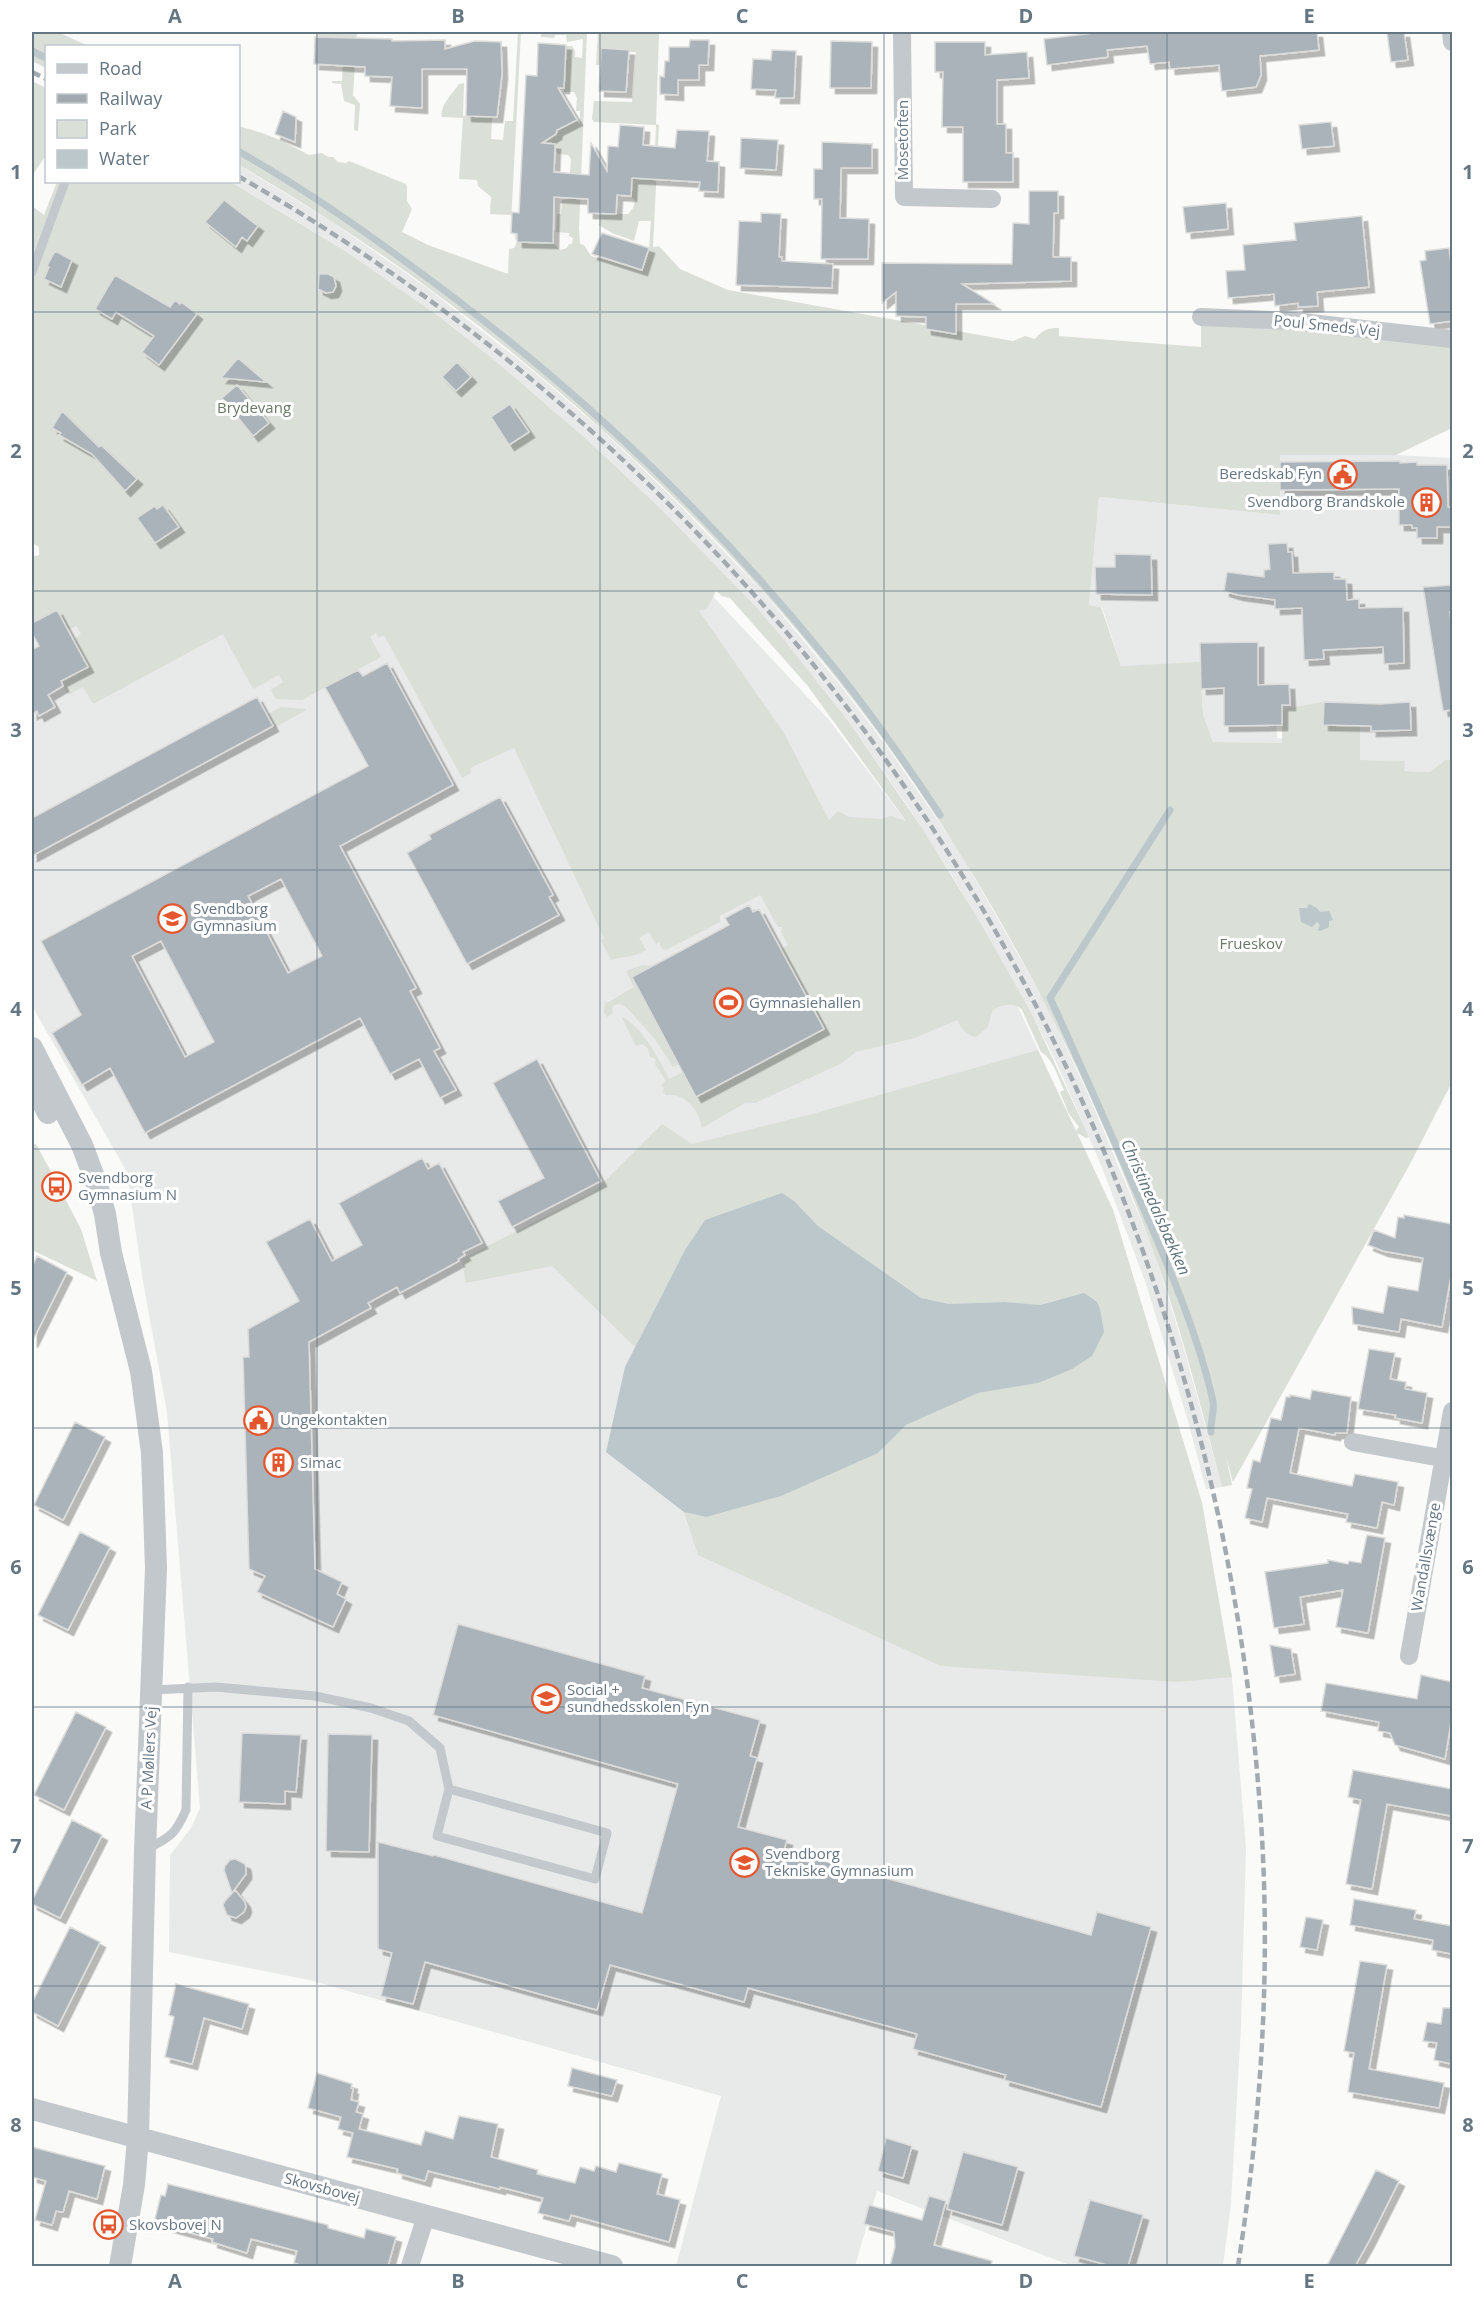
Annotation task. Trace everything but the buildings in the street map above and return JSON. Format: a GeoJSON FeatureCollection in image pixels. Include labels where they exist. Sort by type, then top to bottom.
{"type":"FeatureCollection","features":[{"type":"Feature","properties":{"kind":"street","name":"Mosetoften"},"geometry":{"type":"LineString","coordinates":[[903,32],[904,197],[992,199]]}},
{"type":"Feature","properties":{"kind":"street"},"geometry":{"type":"LineString","coordinates":[[1451,32],[1452,42]]}},
{"type":"Feature","properties":{"kind":"street","name":"Poul Smeds Vej"},"geometry":{"type":"LineString","coordinates":[[1201,317],[1293,321],[1452,339]]}},
{"type":"Feature","properties":{"kind":"street","name":"A P Møllers Vej"},"geometry":{"type":"LineString","coordinates":[[32,1048],[87,1157],[105,1214],[111,1253],[141,1371],[152,1454],[156,1568],[145,1850],[138,2138],[134,2185],[120,2266]]}},
{"type":"Feature","properties":{"kind":"street","name":"A P Møllers Vej"},"geometry":{"type":"LineString","coordinates":[[32,1082],[76,1167],[111,1253]]}},
{"type":"Feature","properties":{"kind":"street","name":"Wandallsvænge"},"geometry":{"type":"LineString","coordinates":[[1409,1656],[1448,1460],[1452,1411]]}},
{"type":"Feature","properties":{"kind":"street"},"geometry":{"type":"LineString","coordinates":[[1353,1442],[1448,1460]]}},
{"type":"Feature","properties":{"kind":"street","name":"Skovsbovej"},"geometry":{"type":"LineString","coordinates":[[32,2109],[612,2266]]}},
{"type":"Feature","properties":{"kind":"street"},"geometry":{"type":"LineString","coordinates":[[410,2266],[426,2216]]}},
{"type":"Feature","properties":{"kind":"lane"},"geometry":{"type":"LineString","coordinates":[[32,272],[65,183]]}},
{"type":"Feature","properties":{"kind":"lane"},"geometry":{"type":"LineString","coordinates":[[152,1690],[216,1687],[315,1696],[371,1708],[409,1721],[440,1748],[449,1789],[437,1836],[595,1879],[607,1833],[449,1789]]}},
{"type":"Feature","properties":{"kind":"lane"},"geometry":{"type":"LineString","coordinates":[[145,1850],[168,1838],[178,1828],[186,1810],[188,1688]]}},
{"type":"Feature","properties":{"kind":"shaded area"},"geometry":{"type":"Polygon","coordinates":[[[240,166],[329,220],[426,287],[533,371],[603,431],[670,495],[763,592],[837,681],[888,748],[959,851],[1009,938],[1048,1008],[1092,1103],[1154,1251],[1222,1487],[1206,1489],[1188,1421],[1146,1284],[1103,1170],[1058,1066],[1032,1014],[953,877],[907,805],[849,722],[786,642],[656,504],[585,438],[498,363],[441,318],[350,254],[233,183],[240,183],[240,166]]]}},
{"type":"Feature","properties":{"kind":"shaded area"},"geometry":{"type":"Polygon","coordinates":[[[536,442],[707,590],[829,720],[911,828],[1019,1009],[1113,1210],[1202,1503],[1232,1677],[1246,1847],[1241,2027],[1231,2203],[1223,2266],[1072,2266],[877,2191],[855,2266],[676,2266],[721,2096],[309,1980],[169,1952],[170,1855],[191,1828],[200,1808],[167,1412],[143,1282],[127,1172],[32,1006],[32,572],[536,442]]]}},
{"type":"Feature","properties":{"kind":"shaded area"},"geometry":{"type":"Polygon","coordinates":[[[1280,455],[1396,455],[1452,458],[1452,759],[1445,760],[1430,772],[1404,771],[1404,761],[1360,760],[1360,726],[1323,725],[1282,709],[1276,709],[1277,738],[1283,739],[1283,743],[1213,742],[1203,714],[1200,663],[1121,666],[1102,607],[1089,605],[1099,497],[1280,515],[1280,455]]]}},
{"type":"Feature","properties":{"kind":"green space"},"geometry":{"type":"Polygon","coordinates":[[[32,32],[58,32],[86,45],[45,45],[45,68],[32,61],[32,32]]]}},
{"type":"Feature","properties":{"kind":"green space"},"geometry":{"type":"Polygon","coordinates":[[[316,32],[357,32],[353,95],[360,104],[358,131],[354,130],[355,105],[344,101],[341,84],[332,83],[332,81],[342,81],[344,38],[316,37],[316,32]]]}},
{"type":"Feature","properties":{"kind":"green space"},"geometry":{"type":"Polygon","coordinates":[[[518,32],[521,32],[511,223],[511,215],[490,214],[491,197],[478,186],[477,180],[459,179],[463,118],[442,117],[442,113],[444,104],[450,95],[459,84],[464,83],[463,116],[488,117],[497,111],[492,119],[491,139],[503,140],[505,121],[513,121],[518,32]]]}},
{"type":"Feature","properties":{"kind":"green space","name":"Frueskov"},"geometry":{"type":"Polygon","coordinates":[[[541,32],[587,32],[579,228],[580,244],[584,245],[591,256],[642,270],[649,248],[651,221],[639,221],[634,241],[612,233],[599,225],[600,214],[628,214],[633,208],[635,201],[631,196],[633,150],[655,151],[656,125],[594,122],[592,119],[594,101],[632,102],[636,52],[601,48],[600,65],[596,65],[598,32],[659,32],[656,124],[659,125],[653,247],[659,246],[680,269],[728,290],[1013,341],[1025,336],[1035,339],[1046,330],[1059,328],[1059,336],[1201,347],[1201,325],[1291,329],[1452,345],[1452,428],[1396,455],[1280,455],[1280,515],[1099,497],[1089,605],[1101,607],[1121,666],[1200,662],[1203,714],[1213,742],[1282,743],[1282,709],[1324,702],[1323,725],[1360,726],[1360,760],[1405,761],[1404,771],[1430,772],[1445,760],[1452,759],[1452,1082],[1410,1164],[1233,1482],[1226,1457],[1232,1485],[1222,1487],[1173,1308],[1133,1198],[1090,1096],[1041,996],[988,899],[890,750],[814,651],[730,556],[640,465],[545,380],[446,301],[344,229],[240,166],[240,126],[274,138],[309,155],[322,153],[333,157],[338,162],[349,161],[406,184],[407,201],[412,209],[402,232],[428,245],[508,274],[509,249],[514,248],[517,242],[553,243],[560,250],[572,244],[573,238],[569,236],[569,233],[556,232],[557,214],[561,214],[562,200],[568,199],[571,159],[568,155],[558,154],[555,147],[524,141],[546,142],[547,135],[576,120],[580,124],[580,111],[576,111],[577,98],[574,92],[564,92],[566,46],[572,46],[575,57],[582,58],[583,39],[567,42],[566,35],[555,35],[554,38],[541,37],[541,32]]]}},
{"type":"Feature","properties":{"kind":"green space"},"geometry":{"type":"Polygon","coordinates":[[[32,81],[45,88],[45,156],[32,176],[32,81]]]}},
{"type":"Feature","properties":{"kind":"green space","name":"Brydevang"},"geometry":{"type":"Polygon","coordinates":[[[57,183],[233,183],[350,254],[441,318],[498,363],[585,438],[656,504],[756,607],[786,642],[849,722],[924,831],[981,924],[1032,1014],[1089,1137],[1086,1138],[1077,1133],[1113,1210],[1202,1503],[1232,1677],[1177,1682],[941,1666],[698,1555],[684,1512],[706,1517],[878,1453],[906,1425],[978,1393],[1038,1383],[1092,1356],[1059,1299],[1040,1305],[1028,1305],[1005,1302],[949,1304],[921,1298],[818,1226],[795,1202],[705,1220],[685,1250],[635,1347],[552,1266],[466,1283],[462,1259],[595,1191],[662,1124],[692,1144],[812,1114],[1038,1050],[1076,1131],[1079,1127],[1069,1114],[1060,1092],[1064,1090],[1055,1069],[1041,1052],[1022,1010],[1019,1007],[1008,1005],[993,1010],[987,1028],[976,1037],[965,1031],[957,1020],[915,1038],[856,1052],[840,1064],[755,1103],[745,1103],[702,1128],[698,1115],[690,1104],[679,1096],[666,1095],[663,1092],[664,1088],[661,1086],[666,1081],[655,1064],[656,1059],[650,1057],[644,1045],[636,1046],[621,1016],[637,1028],[655,1052],[669,1079],[683,1072],[823,1029],[780,949],[788,945],[781,932],[782,927],[778,927],[760,895],[720,916],[720,922],[666,950],[662,949],[659,942],[656,944],[649,932],[639,938],[646,950],[632,956],[611,960],[601,940],[604,938],[514,748],[472,767],[471,773],[462,778],[384,635],[379,638],[376,633],[370,637],[381,657],[302,700],[276,699],[271,690],[283,682],[279,675],[253,689],[223,634],[93,704],[83,687],[68,695],[61,681],[88,667],[73,640],[81,634],[76,626],[68,630],[57,610],[32,623],[32,556],[39,555],[39,547],[32,543],[32,479],[34,477],[32,469],[32,206],[44,215],[57,183]],[[716,591],[707,609],[699,611],[784,733],[829,820],[838,811],[849,817],[881,819],[891,816],[906,821],[807,685],[730,598],[716,591]]]}},
{"type":"Feature","properties":{"kind":"green space"},"geometry":{"type":"Polygon","coordinates":[[[281,707],[306,710],[274,728],[266,715],[281,707]]]}},
{"type":"Feature","properties":{"kind":"green space"},"geometry":{"type":"Polygon","coordinates":[[[642,965],[652,966],[632,977],[679,1064],[673,1067],[655,1039],[625,1006],[614,1005],[613,1013],[607,1017],[604,1012],[605,1001],[607,1003],[634,987],[626,971],[642,965]]]}},
{"type":"Feature","properties":{"kind":"green space"},"geometry":{"type":"Polygon","coordinates":[[[36,1144],[56,1181],[52,1184],[57,1193],[61,1191],[81,1229],[97,1281],[34,1251],[32,1254],[32,1145],[36,1144]]]}},
{"type":"Feature","properties":{"kind":"water"},"geometry":{"type":"Polygon","coordinates":[[[1309,904],[1320,912],[1329,911],[1333,920],[1329,921],[1329,927],[1320,931],[1318,930],[1320,925],[1317,922],[1312,927],[1301,922],[1299,908],[1307,908],[1309,904]]]}},
{"type":"Feature","properties":{"kind":"water"},"geometry":{"type":"Polygon","coordinates":[[[782,1193],[795,1202],[818,1226],[921,1298],[949,1304],[1005,1302],[1040,1305],[1084,1293],[1097,1302],[1104,1332],[1092,1356],[1072,1369],[1038,1383],[978,1393],[906,1425],[878,1453],[781,1496],[706,1517],[684,1512],[606,1452],[625,1367],[685,1250],[705,1220],[782,1193]]]}},
{"type":"Feature","properties":{"kind":"waterway"},"geometry":{"type":"LineString","coordinates":[[32,51],[45,58]]}},
{"type":"Feature","properties":{"kind":"waterway"},"geometry":{"type":"LineString","coordinates":[[240,152],[347,220],[467,308],[522,352],[629,446],[729,546],[838,672],[898,753],[940,815]]}},
{"type":"Feature","properties":{"kind":"waterway","name":"Christinedalsbækken"},"geometry":{"type":"LineString","coordinates":[[1170,810],[1050,998],[1143,1207],[1182,1302],[1200,1351],[1213,1401],[1211,1432]]}},
{"type":"Feature","properties":{"kind":"railway"},"geometry":{"type":"LineString","coordinates":[[32,72],[45,78]]}},
{"type":"Feature","properties":{"kind":"railway"},"geometry":{"type":"LineString","coordinates":[[240,177],[453,318],[646,482],[815,666],[958,869],[1076,1088],[1167,1321],[1229,1566],[1261,1822],[1265,1933],[1258,2100],[1238,2266]]}},
{"type":"Feature","properties":{"kind":"place","name":"Beredskab Fyn"},"geometry":{"type":"Point","coordinates":[1343,474]}},
{"type":"Feature","properties":{"kind":"place","name":"Svendborg Brandskole"},"geometry":{"type":"Point","coordinates":[1426,502]}},
{"type":"Feature","properties":{"kind":"place","name":"Svendborg Gymnasium"},"geometry":{"type":"Point","coordinates":[172,918]}},
{"type":"Feature","properties":{"kind":"place","name":"Gymnasiehallen"},"geometry":{"type":"Point","coordinates":[728,1003]}},
{"type":"Feature","properties":{"kind":"place","name":"Svendborg Gymnasium N"},"geometry":{"type":"Point","coordinates":[57,1187]}},
{"type":"Feature","properties":{"kind":"place","name":"Ungekontakten"},"geometry":{"type":"Point","coordinates":[259,1420]}},
{"type":"Feature","properties":{"kind":"place","name":"Simac"},"geometry":{"type":"Point","coordinates":[279,1463]}},
{"type":"Feature","properties":{"kind":"place","name":"Social + sundhedsskolen Fyn"},"geometry":{"type":"Point","coordinates":[546,1699]}},
{"type":"Feature","properties":{"kind":"place","name":"Svendborg Tekniske Gymnasium"},"geometry":{"type":"Point","coordinates":[744,1863]}},
{"type":"Feature","properties":{"kind":"place","name":"Skovsbovej N"},"geometry":{"type":"Point","coordinates":[108,2225]}}]}
